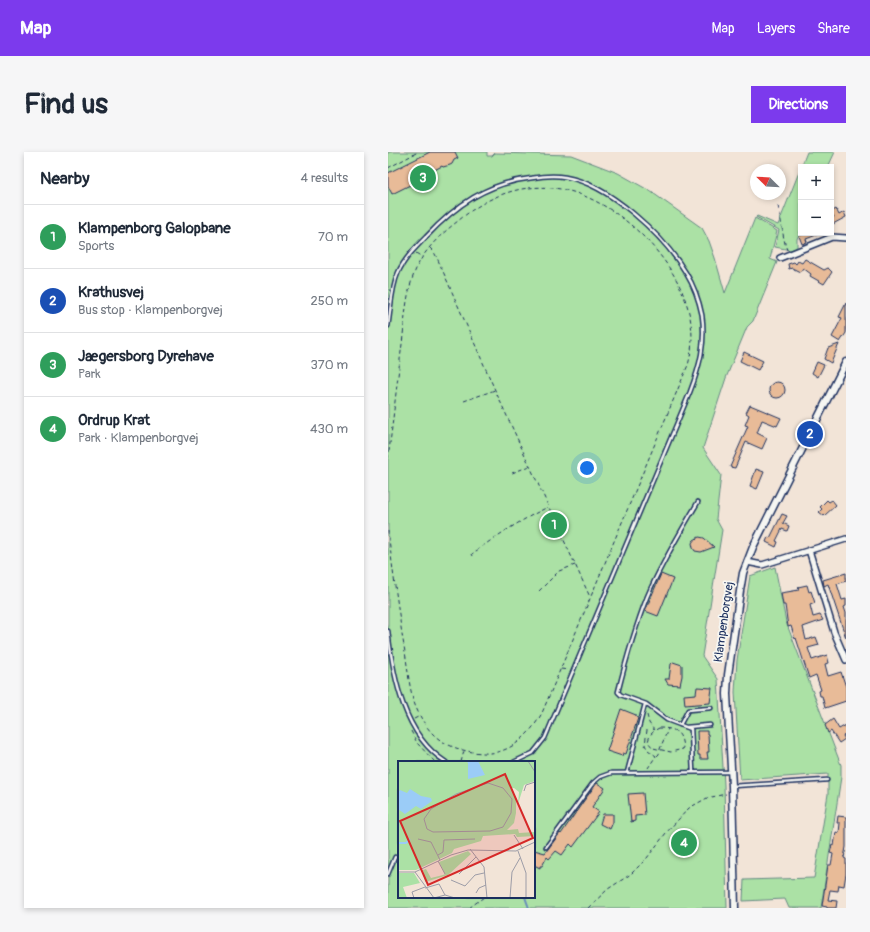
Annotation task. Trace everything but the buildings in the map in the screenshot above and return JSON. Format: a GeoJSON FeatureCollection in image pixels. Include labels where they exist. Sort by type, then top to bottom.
{"type":"FeatureCollection","features":[{"type":"Feature","properties":{"kind":"street"},"geometry":{"type":"LineString","coordinates":[[780,258],[832,238],[846,238]]}},
{"type":"Feature","properties":{"kind":"street","name":"Klampenborgvej"},"geometry":{"type":"LineString","coordinates":[[735,908],[732,786],[727,694],[728,675],[740,591],[747,562],[846,362]]}},
{"type":"Feature","properties":{"kind":"street"},"geometry":{"type":"LineString","coordinates":[[747,562],[762,564],[846,539]]}},
{"type":"Feature","properties":{"kind":"street"},"geometry":{"type":"LineString","coordinates":[[809,550],[834,632],[846,660]]}},
{"type":"Feature","properties":{"kind":"lane"},"geometry":{"type":"LineString","coordinates":[[388,326],[394,286],[398,273],[413,251],[434,228],[466,202],[486,190],[505,182],[548,176],[566,177],[583,182],[600,190],[623,206],[638,218],[679,262],[696,294],[702,315],[703,336],[699,368],[550,727],[541,743],[533,753],[516,761]]}},
{"type":"Feature","properties":{"kind":"lane"},"geometry":{"type":"LineString","coordinates":[[693,772],[691,729],[667,720],[645,704],[621,695],[618,692],[631,642],[648,596],[675,541],[698,502]]}},
{"type":"Feature","properties":{"kind":"lane"},"geometry":{"type":"LineString","coordinates":[[388,631],[391,655],[405,710],[413,727],[423,741],[436,755],[445,761]]}},
{"type":"Feature","properties":{"kind":"lane"},"geometry":{"type":"LineString","coordinates":[[627,773],[645,704]]}},
{"type":"Feature","properties":{"kind":"lane"},"geometry":{"type":"LineString","coordinates":[[680,725],[688,710],[711,708]]}},
{"type":"Feature","properties":{"kind":"lane"},"geometry":{"type":"LineString","coordinates":[[686,727],[710,725]]}},
{"type":"Feature","properties":{"kind":"lane"},"geometry":{"type":"LineString","coordinates":[[546,847],[593,783],[600,777],[611,773],[731,772]]}},
{"type":"Feature","properties":{"kind":"lane"},"geometry":{"type":"LineString","coordinates":[[732,786],[827,780]]}},
{"type":"Feature","properties":{"kind":"lane"},"geometry":{"type":"LineString","coordinates":[[388,874],[395,857]]}},
{"type":"Feature","properties":{"kind":"path"},"geometry":{"type":"LineString","coordinates":[[388,168],[418,152]]}},
{"type":"Feature","properties":{"kind":"path"},"geometry":{"type":"LineString","coordinates":[[388,459],[410,289],[416,269],[422,257],[443,233],[465,215],[480,205],[511,191],[528,188],[553,188],[568,190],[605,207],[640,234],[656,250],[679,284],[686,302],[692,324],[691,348],[688,365],[542,713],[535,726],[524,738],[509,747],[494,753],[480,753],[464,750],[447,744],[432,734],[420,716],[412,693],[400,622],[388,531]]}},
{"type":"Feature","properties":{"kind":"path"},"geometry":{"type":"LineString","coordinates":[[778,206],[782,221],[782,238],[788,254]]}},
{"type":"Feature","properties":{"kind":"path"},"geometry":{"type":"LineString","coordinates":[[430,248],[438,260],[495,390],[590,597]]}},
{"type":"Feature","properties":{"kind":"path"},"geometry":{"type":"LineString","coordinates":[[413,251],[422,257]]}},
{"type":"Feature","properties":{"kind":"path"},"geometry":{"type":"LineString","coordinates":[[464,401],[495,390]]}},
{"type":"Feature","properties":{"kind":"path"},"geometry":{"type":"LineString","coordinates":[[512,473],[530,466]]}},
{"type":"Feature","properties":{"kind":"path"},"geometry":{"type":"LineString","coordinates":[[473,556],[472,554],[489,541],[529,516],[549,507]]}},
{"type":"Feature","properties":{"kind":"path"},"geometry":{"type":"LineString","coordinates":[[539,591],[559,571],[575,565]]}},
{"type":"Feature","properties":{"kind":"path"},"geometry":{"type":"LineString","coordinates":[[560,669],[573,671]]}},
{"type":"Feature","properties":{"kind":"path"},"geometry":{"type":"LineString","coordinates":[[645,704],[649,723],[654,730]]}},
{"type":"Feature","properties":{"kind":"path"},"geometry":{"type":"LineString","coordinates":[[659,728],[669,728],[679,733],[682,738],[683,749],[671,752],[652,748],[648,742],[649,736],[654,730],[659,728]]}},
{"type":"Feature","properties":{"kind":"path"},"geometry":{"type":"LineString","coordinates":[[644,773],[659,754],[669,728]]}},
{"type":"Feature","properties":{"kind":"path"},"geometry":{"type":"LineString","coordinates":[[647,730],[645,745],[648,750],[656,756]]}},
{"type":"Feature","properties":{"kind":"path"},"geometry":{"type":"LineString","coordinates":[[461,761],[464,750]]}},
{"type":"Feature","properties":{"kind":"path"},"geometry":{"type":"LineString","coordinates":[[588,908],[608,889],[630,874],[647,858],[666,833],[689,808],[707,798],[732,793]]}},
{"type":"Feature","properties":{"kind":"path"},"geometry":{"type":"LineString","coordinates":[[469,908],[483,898]]}},
{"type":"Feature","properties":{"kind":"green space"},"geometry":{"type":"Polygon","coordinates":[[[388,152],[487,152],[487,156],[492,156],[495,153],[571,155],[618,173],[650,191],[702,228],[709,241],[725,293],[755,218],[777,231],[770,259],[777,262],[753,321],[747,327],[726,378],[703,448],[721,475],[716,519],[722,530],[702,656],[718,679],[724,785],[727,908],[388,908],[388,152]]]}},
{"type":"Feature","properties":{"kind":"green space"},"geometry":{"type":"Polygon","coordinates":[[[807,152],[835,152],[829,164],[802,164],[807,152]]]}},
{"type":"Feature","properties":{"kind":"green space"},"geometry":{"type":"Polygon","coordinates":[[[798,175],[797,247],[791,250],[775,247],[779,230],[756,217],[757,216],[778,225],[798,175]]]}},
{"type":"Feature","properties":{"kind":"green space"},"geometry":{"type":"Polygon","coordinates":[[[775,567],[786,622],[841,765],[841,777],[821,908],[789,908],[785,899],[743,901],[744,880],[814,878],[828,794],[828,774],[740,780],[735,692],[737,660],[750,576],[775,567]]]}},
{"type":"Feature","properties":{"kind":"waterway"},"geometry":{"type":"LineString","coordinates":[[525,898],[529,908]]}},
{"type":"Feature","properties":{"kind":"place","name":"Jægersborg Dyrehave"},"geometry":{"type":"Point","coordinates":[423,178]}},
{"type":"Feature","properties":{"kind":"place","name":"Krathusvej"},"geometry":{"type":"Point","coordinates":[810,434]}},
{"type":"Feature","properties":{"kind":"place","name":"Klampenborg Galopbane"},"geometry":{"type":"Point","coordinates":[554,525]}},
{"type":"Feature","properties":{"kind":"place","name":"Ordrup Krat"},"geometry":{"type":"Point","coordinates":[684,843]}}]}
